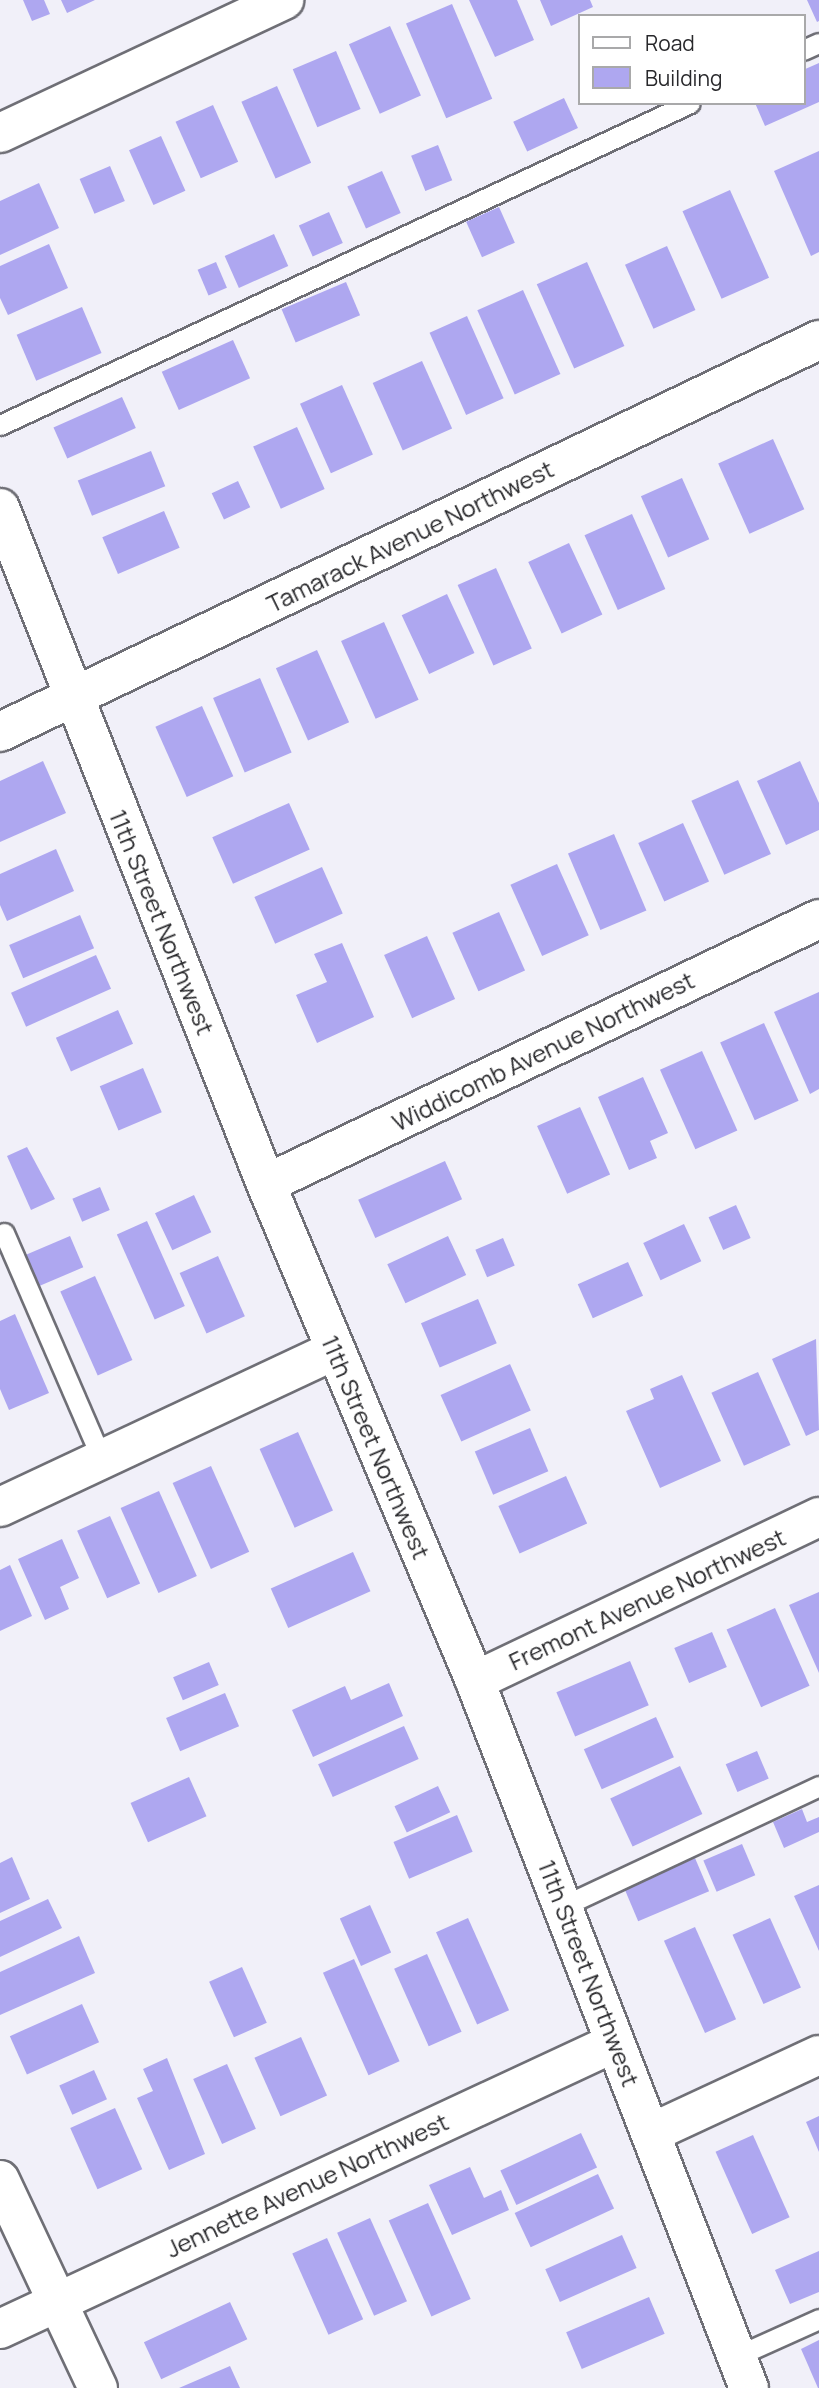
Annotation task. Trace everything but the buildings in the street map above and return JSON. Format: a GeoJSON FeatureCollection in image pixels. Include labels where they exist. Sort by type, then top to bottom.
{"type":"FeatureCollection","features":[{"type":"Feature","properties":{"kind":"street"},"geometry":{"type":"LineString","coordinates":[[0,133],[284,0]]}},
{"type":"Feature","properties":{"kind":"street","name":"Tamarack Avenue Northwest"},"geometry":{"type":"LineString","coordinates":[[0,732],[819,340]]}},
{"type":"Feature","properties":{"kind":"street","name":"11th Street Northwest"},"geometry":{"type":"LineString","coordinates":[[0,508],[73,699],[267,1184],[475,1681],[743,2372]]}},
{"type":"Feature","properties":{"kind":"street","name":"Widdicomb Avenue Northwest"},"geometry":{"type":"LineString","coordinates":[[267,1184],[819,919]]}},
{"type":"Feature","properties":{"kind":"street"},"geometry":{"type":"LineString","coordinates":[[0,1507],[335,1350]]}},
{"type":"Feature","properties":{"kind":"street","name":"Fremont Avenue Northwest"},"geometry":{"type":"LineString","coordinates":[[475,1681],[819,1517]]}},
{"type":"Feature","properties":{"kind":"street","name":"Jennette Avenue Northwest"},"geometry":{"type":"LineString","coordinates":[[0,2329],[614,2043]]}},
{"type":"Feature","properties":{"kind":"street"},"geometry":{"type":"LineString","coordinates":[[651,2133],[819,2054]]}},
{"type":"Feature","properties":{"kind":"street"},"geometry":{"type":"LineString","coordinates":[[0,2180],[98,2388]]}},
{"type":"Feature","properties":{"kind":"lane"},"geometry":{"type":"LineString","coordinates":[[0,425],[686,105]]}},
{"type":"Feature","properties":{"kind":"lane"},"geometry":{"type":"LineString","coordinates":[[4,1233],[102,1459]]}},
{"type":"Feature","properties":{"kind":"lane"},"geometry":{"type":"LineString","coordinates":[[563,1906],[819,1786]]}},
{"type":"Feature","properties":{"kind":"lane"},"geometry":{"type":"LineString","coordinates":[[743,2372],[819,2319]]}}]}
